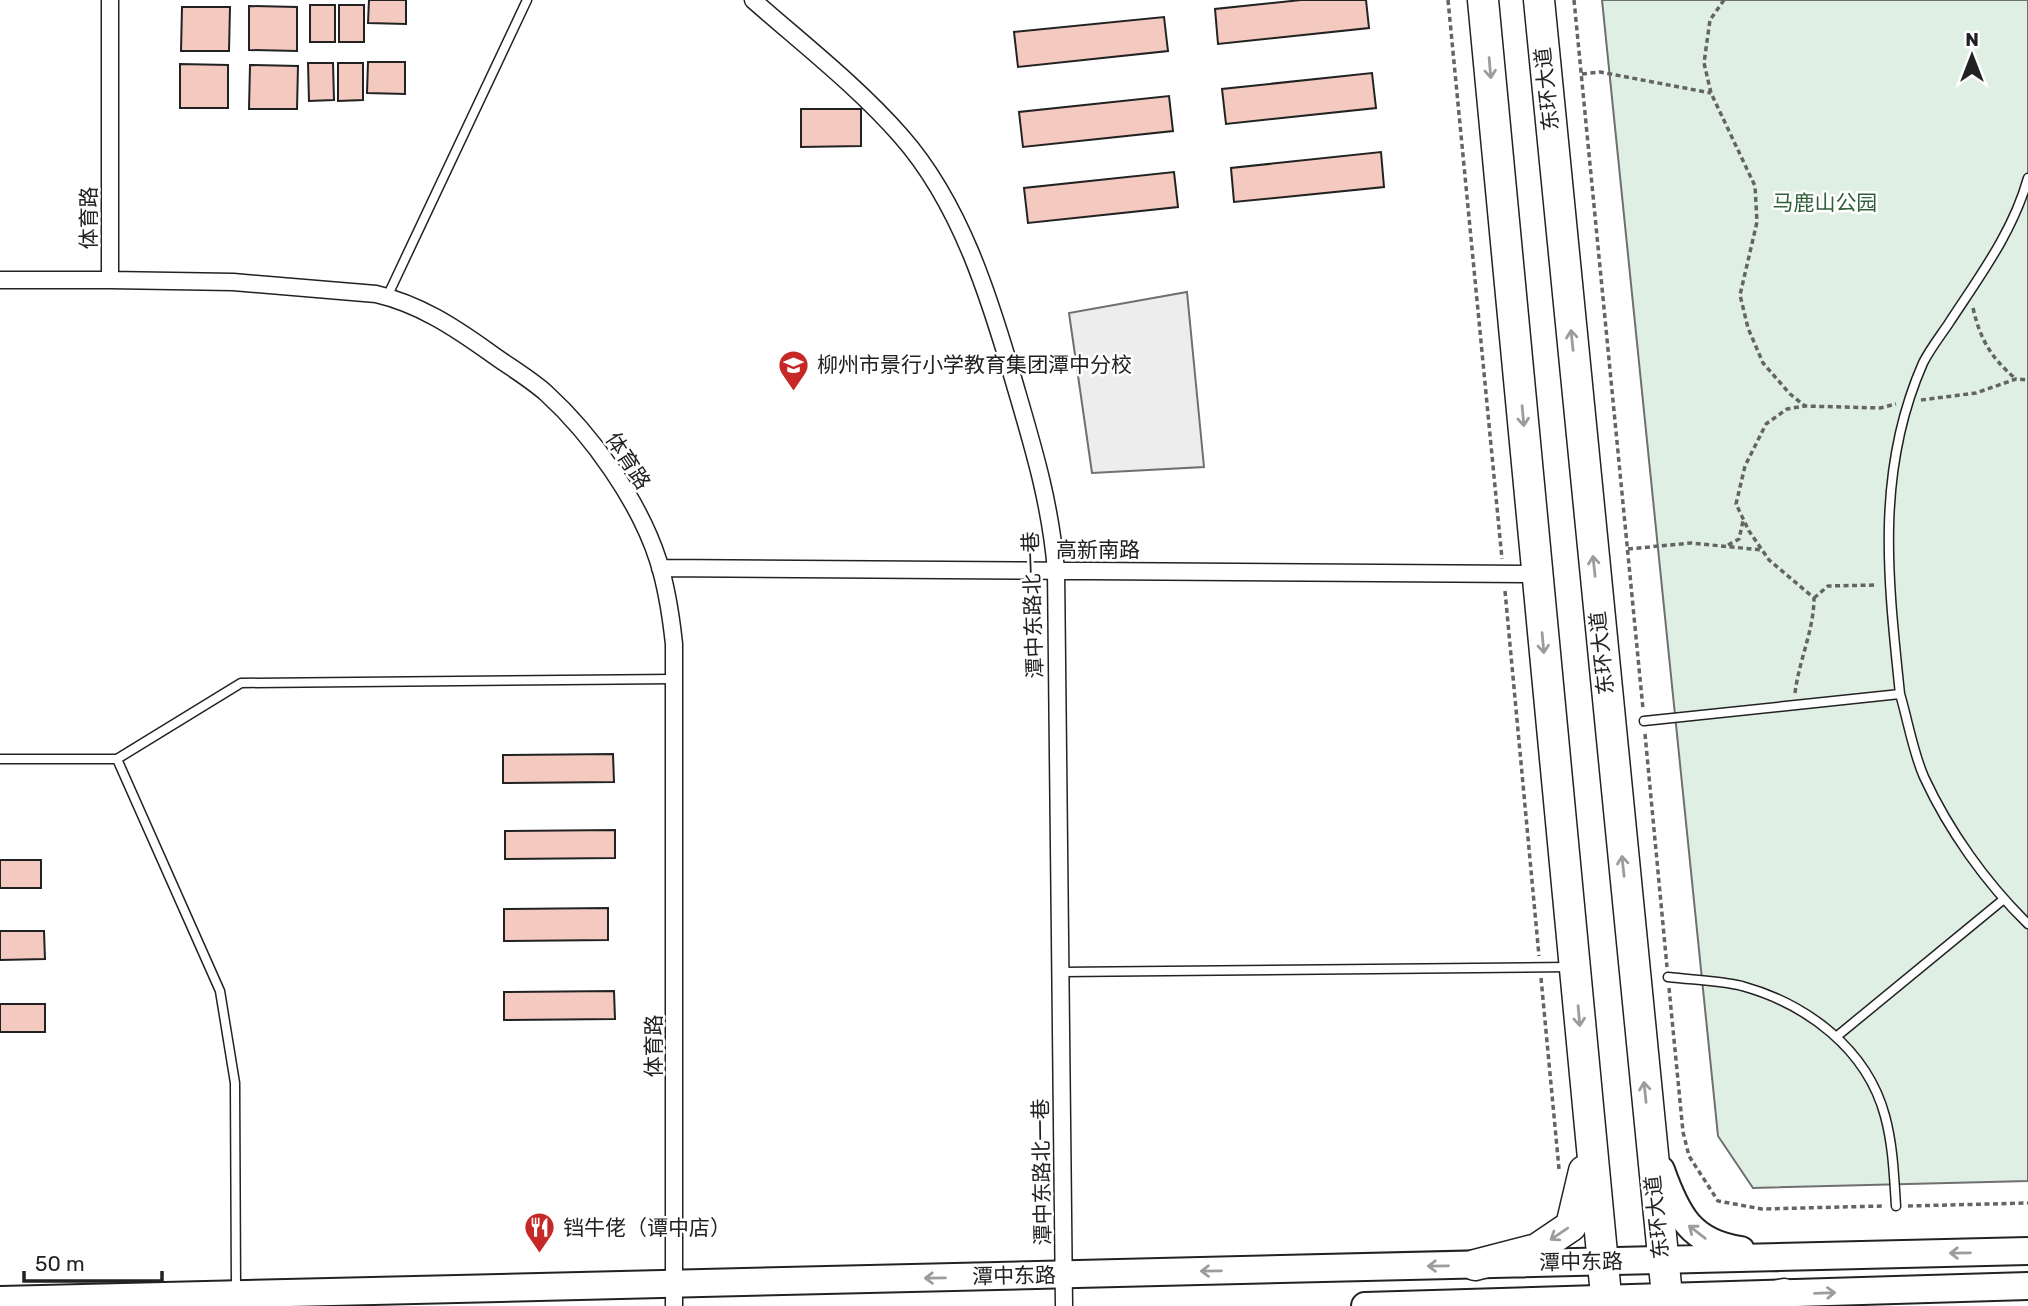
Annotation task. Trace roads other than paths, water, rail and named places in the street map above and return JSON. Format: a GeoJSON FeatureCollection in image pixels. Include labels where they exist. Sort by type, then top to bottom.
{"type":"FeatureCollection","features":[{"type":"Feature","properties":{"kind":"highway"},"geometry":{"type":"LineString","coordinates":[[1483,0],[1607,1303]]}},
{"type":"Feature","properties":{"kind":"highway","name":"东环大道"},"geometry":{"type":"LineString","coordinates":[[1539,0],[1667,1302]]}},
{"type":"Feature","properties":{"kind":"highway"},"geometry":{"type":"LineString","coordinates":[[1475,1265],[1537,1249],[1571,1226],[1583,1188],[1589,1126]]}},
{"type":"Feature","properties":{"kind":"highway"},"geometry":{"type":"LineString","coordinates":[[1735,1306],[1784,1294]]}},
{"type":"Feature","properties":{"kind":"main road"},"geometry":{"type":"LineString","coordinates":[[1649,1133],[1673,1206],[1694,1233],[1724,1248],[1785,1257]]}},
{"type":"Feature","properties":{"kind":"main road","name":"潭中东路"},"geometry":{"type":"LineString","coordinates":[[0,1300],[236,1294],[674,1295],[1064,1274],[2028,1251]]}},
{"type":"Feature","properties":{"kind":"main road","name":"潭中东路"},"geometry":{"type":"LineString","coordinates":[[1365,1306],[1667,1302],[1784,1294],[2028,1286]]}},
{"type":"Feature","properties":{"kind":"street","name":"体育路"},"geometry":{"type":"LineString","coordinates":[[110,0],[110,280],[233,282],[387,296],[447,322],[544,391],[578,424],[607,463],[639,517],[660,568],[669,599],[674,679],[674,1295]]}},
{"type":"Feature","properties":{"kind":"street","name":"潭中东路北一巷"},"geometry":{"type":"LineString","coordinates":[[753,0],[838,73],[902,137],[945,201],[989,298],[1045,484],[1056,570],[1064,1306]]}},
{"type":"Feature","properties":{"kind":"street"},"geometry":{"type":"LineString","coordinates":[[0,280],[110,280]]}},
{"type":"Feature","properties":{"kind":"street","name":"高新南路"},"geometry":{"type":"LineString","coordinates":[[660,568],[1536,574]]}},
{"type":"Feature","properties":{"kind":"lane"},"geometry":{"type":"LineString","coordinates":[[387,296],[527,0]]}},
{"type":"Feature","properties":{"kind":"lane"},"geometry":{"type":"LineString","coordinates":[[2028,178],[1997,251],[1924,362],[1902,429],[1888,500],[1890,584],[1900,694],[1924,776],[1965,850],[2004,899],[2028,923]]}},
{"type":"Feature","properties":{"kind":"lane"},"geometry":{"type":"LineString","coordinates":[[0,759],[117,759],[241,683],[674,679]]}},
{"type":"Feature","properties":{"kind":"lane"},"geometry":{"type":"LineString","coordinates":[[1644,721],[1900,694]]}},
{"type":"Feature","properties":{"kind":"lane"},"geometry":{"type":"LineString","coordinates":[[117,759],[220,991],[235,1083],[236,1294]]}},
{"type":"Feature","properties":{"kind":"lane"},"geometry":{"type":"LineString","coordinates":[[1836,1037],[2004,899]]}},
{"type":"Feature","properties":{"kind":"lane"},"geometry":{"type":"LineString","coordinates":[[1061,972],[1574,967]]}},
{"type":"Feature","properties":{"kind":"lane"},"geometry":{"type":"LineString","coordinates":[[1668,977],[1740,986],[1785,1002],[1817,1021],[1836,1037],[1874,1083],[1886,1117],[1896,1206]]}},
{"type":"Feature","properties":{"kind":"place","name":"柳州市景行小学教育集团潭中分校"},"geometry":{"type":"Point","coordinates":[794,392]}},
{"type":"Feature","properties":{"kind":"place","name":"铛牛佬（谭中店）"},"geometry":{"type":"Point","coordinates":[540,1255]}},
{"type":"Feature","properties":{"kind":"park label","name":"马鹿山公园"},"geometry":{"type":"Point","coordinates":[1825,203]}}]}
